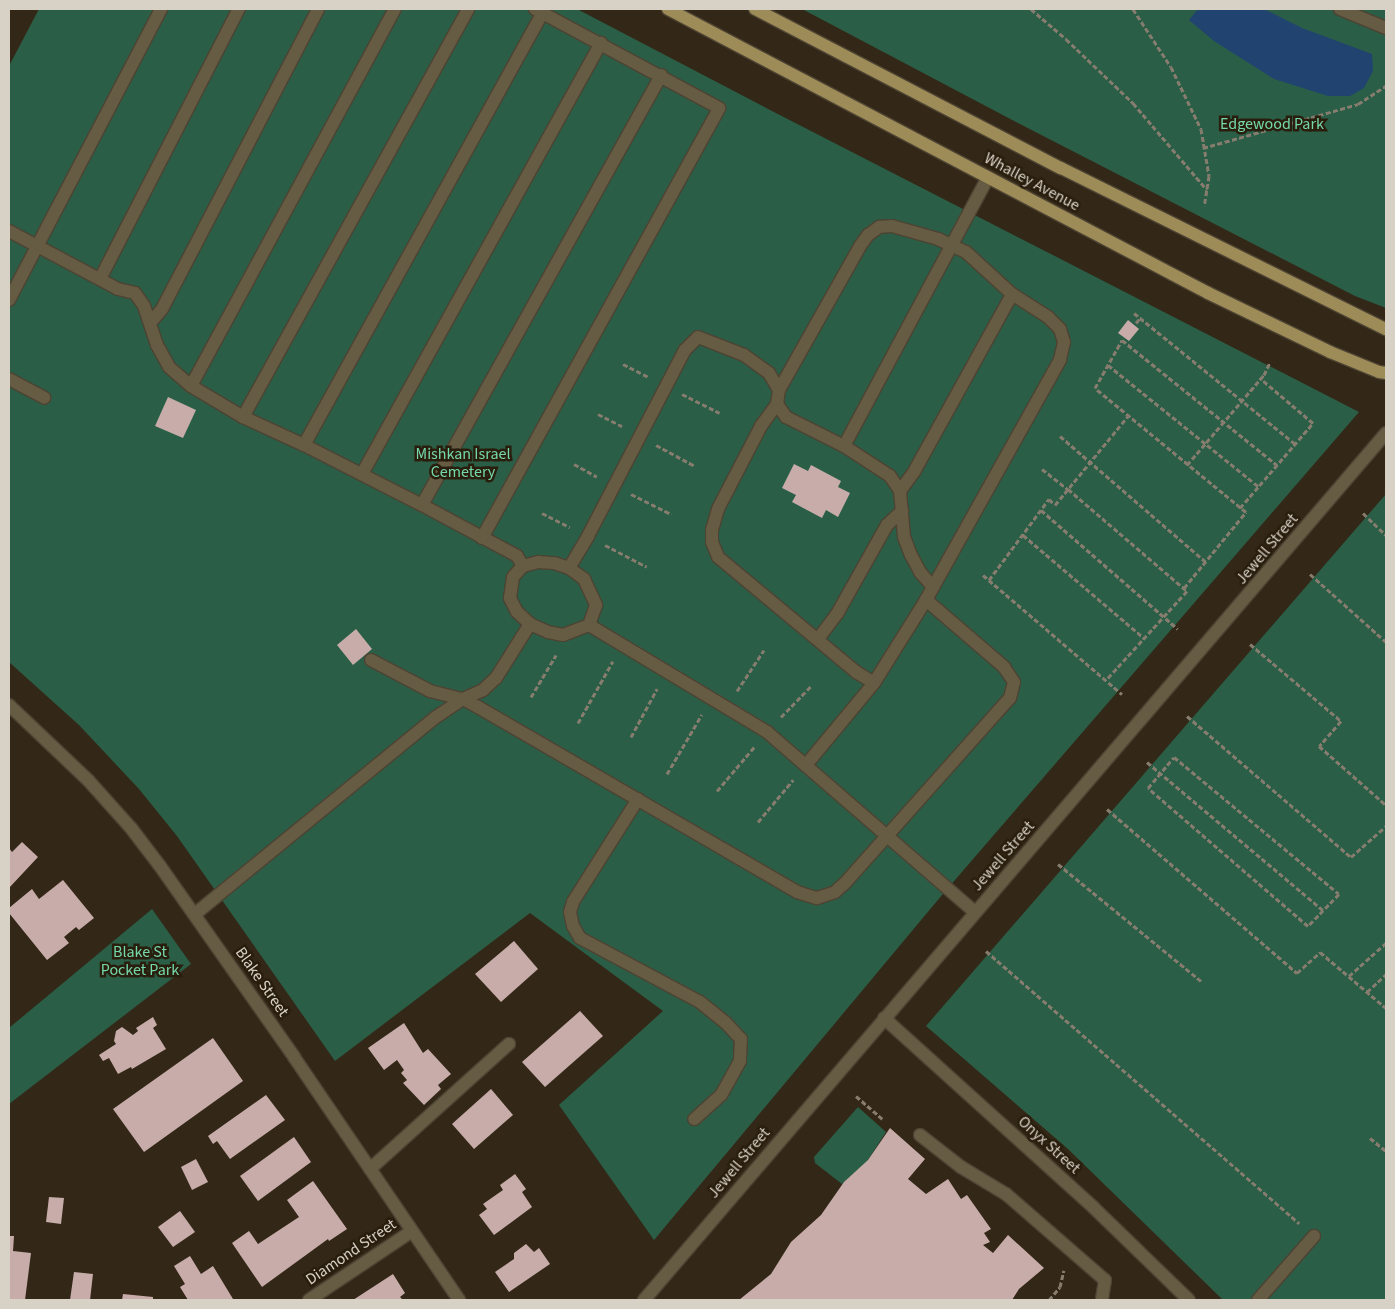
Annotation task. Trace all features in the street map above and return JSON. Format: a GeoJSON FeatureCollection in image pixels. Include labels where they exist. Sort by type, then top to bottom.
{"type":"FeatureCollection","features":[{"type":"Feature","properties":{"kind":"main road","name":"Whalley Avenue"},"geometry":{"type":"LineString","coordinates":[[668,9],[1217,297],[1330,352],[1379,372],[1386,372]]}},
{"type":"Feature","properties":{"kind":"main road","name":"Whalley Avenue"},"geometry":{"type":"LineString","coordinates":[[755,9],[1061,168],[1386,330]]}},
{"type":"Feature","properties":{"kind":"street"},"geometry":{"type":"LineString","coordinates":[[9,300],[161,9]]}},
{"type":"Feature","properties":{"kind":"street"},"geometry":{"type":"LineString","coordinates":[[100,279],[239,9]]}},
{"type":"Feature","properties":{"kind":"street"},"geometry":{"type":"LineString","coordinates":[[150,323],[162,309],[318,9]]}},
{"type":"Feature","properties":{"kind":"street"},"geometry":{"type":"LineString","coordinates":[[191,386],[395,9]]}},
{"type":"Feature","properties":{"kind":"street"},"geometry":{"type":"LineString","coordinates":[[243,417],[468,9]]}},
{"type":"Feature","properties":{"kind":"street"},"geometry":{"type":"LineString","coordinates":[[1340,9],[1386,28]]}},
{"type":"Feature","properties":{"kind":"street"},"geometry":{"type":"LineString","coordinates":[[304,445],[538,11],[601,43],[719,108],[482,538]]}},
{"type":"Feature","properties":{"kind":"street"},"geometry":{"type":"LineString","coordinates":[[362,474],[601,43]]}},
{"type":"Feature","properties":{"kind":"street"},"geometry":{"type":"LineString","coordinates":[[422,505],[661,75]]}},
{"type":"Feature","properties":{"kind":"street"},"geometry":{"type":"LineString","coordinates":[[844,446],[988,177]]}},
{"type":"Feature","properties":{"kind":"street"},"geometry":{"type":"LineString","coordinates":[[806,765],[874,683],[926,600],[1060,360],[1064,342],[1060,329],[1048,317],[1012,294],[966,252],[952,244],[892,226],[879,227],[868,235],[779,390],[776,404],[761,426],[718,509],[712,530],[712,542],[718,557],[856,672],[874,683]]}},
{"type":"Feature","properties":{"kind":"street"},"geometry":{"type":"LineString","coordinates":[[9,231],[118,289],[135,294],[144,306],[157,345],[169,367],[191,386],[243,417],[362,474],[517,556],[523,566]]}},
{"type":"Feature","properties":{"kind":"street"},"geometry":{"type":"LineString","coordinates":[[900,490],[915,470],[1012,294]]}},
{"type":"Feature","properties":{"kind":"street"},"geometry":{"type":"LineString","coordinates":[[569,568],[588,536],[685,350],[698,337],[744,355],[769,373],[779,390]]}},
{"type":"Feature","properties":{"kind":"street"},"geometry":{"type":"LineString","coordinates":[[9,379],[44,398]]}},
{"type":"Feature","properties":{"kind":"street"},"geometry":{"type":"LineString","coordinates":[[776,404],[786,417],[844,446],[890,476],[900,490],[904,537],[920,572],[933,587]]}},
{"type":"Feature","properties":{"kind":"street","name":"Jewell Street"},"geometry":{"type":"LineString","coordinates":[[644,1300],[1386,433]]}},
{"type":"Feature","properties":{"kind":"street"},"geometry":{"type":"LineString","coordinates":[[818,639],[837,614],[888,526],[902,511]]}},
{"type":"Feature","properties":{"kind":"street"},"geometry":{"type":"LineString","coordinates":[[538,562],[554,563],[569,568],[584,579],[594,596],[596,605],[589,625],[563,635],[548,632],[530,624],[517,612],[510,598],[513,577],[523,566],[538,562]]}},
{"type":"Feature","properties":{"kind":"street"},"geometry":{"type":"LineString","coordinates":[[371,660],[430,691],[463,700],[797,892],[818,898],[835,892],[845,883],[1010,698],[1014,682],[1004,666],[926,600]]}},
{"type":"Feature","properties":{"kind":"street"},"geometry":{"type":"LineString","coordinates":[[195,914],[436,717],[483,690],[496,678],[530,624]]}},
{"type":"Feature","properties":{"kind":"street"},"geometry":{"type":"LineString","coordinates":[[589,625],[621,646],[767,732],[975,912]]}},
{"type":"Feature","properties":{"kind":"street","name":"Blake Street"},"geometry":{"type":"LineString","coordinates":[[9,705],[60,752],[131,828],[195,914],[460,1300]]}},
{"type":"Feature","properties":{"kind":"street"},"geometry":{"type":"LineString","coordinates":[[638,799],[572,902],[570,912],[573,926],[580,938],[700,1002],[726,1023],[741,1039],[740,1061],[720,1096],[694,1119]]}},
{"type":"Feature","properties":{"kind":"street","name":"Onyx Street"},"geometry":{"type":"LineString","coordinates":[[884,1018],[1094,1208],[1189,1300]]}},
{"type":"Feature","properties":{"kind":"street"},"geometry":{"type":"LineString","coordinates":[[370,1169],[509,1044]]}},
{"type":"Feature","properties":{"kind":"street"},"geometry":{"type":"LineString","coordinates":[[920,1134],[961,1167],[1006,1194],[1105,1280],[1102,1300]]}},
{"type":"Feature","properties":{"kind":"street","name":"Diamond Street"},"geometry":{"type":"LineString","coordinates":[[309,1300],[412,1231]]}},
{"type":"Feature","properties":{"kind":"street"},"geometry":{"type":"LineString","coordinates":[[1258,1300],[1314,1236]]}},
{"type":"Feature","properties":{"kind":"path"},"geometry":{"type":"LineString","coordinates":[[1030,9],[1066,39],[1133,103],[1207,190]]}},
{"type":"Feature","properties":{"kind":"path"},"geometry":{"type":"LineString","coordinates":[[1133,9],[1158,45],[1189,101],[1201,129],[1209,176],[1204,206]]}},
{"type":"Feature","properties":{"kind":"path"},"geometry":{"type":"LineString","coordinates":[[1204,148],[1358,104],[1386,86]]}},
{"type":"Feature","properties":{"kind":"path"},"geometry":{"type":"LineString","coordinates":[[1134,313],[1295,444]]}},
{"type":"Feature","properties":{"kind":"path"},"geometry":{"type":"LineString","coordinates":[[1136,323],[1140,318]]}},
{"type":"Feature","properties":{"kind":"path"},"geometry":{"type":"LineString","coordinates":[[1184,588],[1246,512],[1095,388],[1122,340],[1282,471]]}},
{"type":"Feature","properties":{"kind":"path"},"geometry":{"type":"LineString","coordinates":[[1187,465],[1242,401],[1270,362]]}},
{"type":"Feature","properties":{"kind":"path"},"geometry":{"type":"LineString","coordinates":[[1108,364],[1259,487]]}},
{"type":"Feature","properties":{"kind":"path"},"geometry":{"type":"LineString","coordinates":[[1240,508],[1313,422],[1260,378]]}},
{"type":"Feature","properties":{"kind":"path"},"geometry":{"type":"LineString","coordinates":[[989,580],[1049,500],[1055,505],[1128,416]]}},
{"type":"Feature","properties":{"kind":"path"},"geometry":{"type":"LineString","coordinates":[[1060,436],[1206,562]]}},
{"type":"Feature","properties":{"kind":"path"},"geometry":{"type":"LineString","coordinates":[[1042,469],[1068,489],[1186,591],[1106,680]]}},
{"type":"Feature","properties":{"kind":"path"},"geometry":{"type":"LineString","coordinates":[[1262,482],[1268,487]]}},
{"type":"Feature","properties":{"kind":"path"},"geometry":{"type":"LineString","coordinates":[[1041,510],[1178,629]]}},
{"type":"Feature","properties":{"kind":"path"},"geometry":{"type":"LineString","coordinates":[[1363,513],[1386,536]]}},
{"type":"Feature","properties":{"kind":"path"},"geometry":{"type":"LineString","coordinates":[[1023,535],[1144,638]]}},
{"type":"Feature","properties":{"kind":"path"},"geometry":{"type":"LineString","coordinates":[[1310,574],[1386,642]]}},
{"type":"Feature","properties":{"kind":"path"},"geometry":{"type":"LineString","coordinates":[[983,575],[1122,694]]}},
{"type":"Feature","properties":{"kind":"path"},"geometry":{"type":"LineString","coordinates":[[531,697],[559,649],[563,635]]}},
{"type":"Feature","properties":{"kind":"path"},"geometry":{"type":"LineString","coordinates":[[1250,644],[1341,721],[1318,746],[1386,805]]}},
{"type":"Feature","properties":{"kind":"path"},"geometry":{"type":"LineString","coordinates":[[578,723],[621,646]]}},
{"type":"Feature","properties":{"kind":"path"},"geometry":{"type":"LineString","coordinates":[[727,708],[764,650]]}},
{"type":"Feature","properties":{"kind":"path"},"geometry":{"type":"LineString","coordinates":[[631,737],[666,672]]}},
{"type":"Feature","properties":{"kind":"path"},"geometry":{"type":"LineString","coordinates":[[717,791],[767,732],[812,685]]}},
{"type":"Feature","properties":{"kind":"path"},"geometry":{"type":"LineString","coordinates":[[667,774],[711,699]]}},
{"type":"Feature","properties":{"kind":"path"},"geometry":{"type":"LineString","coordinates":[[1188,716],[1351,857],[1386,826]]}},
{"type":"Feature","properties":{"kind":"path"},"geometry":{"type":"LineString","coordinates":[[1174,757],[1339,894],[1323,910],[1308,926],[1148,788],[1174,757]]}},
{"type":"Feature","properties":{"kind":"path"},"geometry":{"type":"LineString","coordinates":[[1148,762],[1323,910]]}},
{"type":"Feature","properties":{"kind":"path"},"geometry":{"type":"LineString","coordinates":[[758,822],[806,765]]}},
{"type":"Feature","properties":{"kind":"path"},"geometry":{"type":"LineString","coordinates":[[1107,809],[1297,973],[1320,952],[1386,1008]]}},
{"type":"Feature","properties":{"kind":"path"},"geometry":{"type":"LineString","coordinates":[[1058,864],[1201,981]]}},
{"type":"Feature","properties":{"kind":"path"},"geometry":{"type":"LineString","coordinates":[[1349,976],[1386,943]]}},
{"type":"Feature","properties":{"kind":"path"},"geometry":{"type":"LineString","coordinates":[[986,951],[1314,1236]]}},
{"type":"Feature","properties":{"kind":"path"},"geometry":{"type":"LineString","coordinates":[[1367,992],[1386,974]]}},
{"type":"Feature","properties":{"kind":"path"},"geometry":{"type":"LineString","coordinates":[[856,1096],[882,1119]]}},
{"type":"Feature","properties":{"kind":"path"},"geometry":{"type":"LineString","coordinates":[[1370,1138],[1386,1151]]}},
{"type":"Feature","properties":{"kind":"path"},"geometry":{"type":"LineString","coordinates":[[1049,1300],[1060,1287],[1064,1270]]}},
{"type":"Feature","properties":{"kind":"green space","name":"Mishkan Israel Cemetery"},"geometry":{"type":"Polygon","coordinates":[[[39,9],[577,9],[1359,412],[942,895],[654,1240],[559,1105],[663,1011],[530,913],[335,1061],[177,836],[139,789],[79,725],[9,662],[9,66],[39,9]]]}},
{"type":"Feature","properties":{"kind":"green space","name":"Edgewood Park"},"geometry":{"type":"Polygon","coordinates":[[[802,9],[1386,9],[1386,308],[1355,296],[1016,122],[802,9]]]}},
{"type":"Feature","properties":{"kind":"green space"},"geometry":{"type":"Polygon","coordinates":[[[1386,494],[1386,1300],[1223,1300],[1068,1149],[926,1026],[1386,494]]]}},
{"type":"Feature","properties":{"kind":"green space","name":"Blake St Pocket Park"},"geometry":{"type":"Polygon","coordinates":[[[152,909],[191,964],[9,1104],[9,1028],[152,909]]]}},
{"type":"Feature","properties":{"kind":"green space"},"geometry":{"type":"Polygon","coordinates":[[[858,1107],[886,1132],[866,1163],[842,1184],[815,1163],[814,1157],[858,1107]]]}},
{"type":"Feature","properties":{"kind":"water"},"geometry":{"type":"Polygon","coordinates":[[[1198,9],[1264,9],[1302,28],[1372,54],[1373,71],[1364,88],[1350,96],[1328,96],[1274,79],[1214,41],[1189,20],[1198,9]]]}},
{"type":"Feature","properties":{"kind":"building"},"geometry":{"type":"Polygon","coordinates":[[[1128,320],[1139,329],[1129,341],[1118,333],[1128,320]]]}},
{"type":"Feature","properties":{"kind":"building"},"geometry":{"type":"Polygon","coordinates":[[[168,397],[196,410],[183,438],[155,426],[168,397]]]}},
{"type":"Feature","properties":{"kind":"building"},"geometry":{"type":"Polygon","coordinates":[[[794,464],[808,471],[811,465],[841,481],[838,487],[850,493],[838,517],[826,510],[822,518],[792,502],[796,495],[782,488],[794,464]]]}},
{"type":"Feature","properties":{"kind":"building"},"geometry":{"type":"Polygon","coordinates":[[[356,629],[372,649],[353,665],[337,645],[356,629]]]}},
{"type":"Feature","properties":{"kind":"building"},"geometry":{"type":"Polygon","coordinates":[[[22,842],[38,857],[9,888],[9,848],[12,852],[22,842]]]}},
{"type":"Feature","properties":{"kind":"building"},"geometry":{"type":"Polygon","coordinates":[[[63,880],[94,918],[79,930],[76,927],[64,937],[69,943],[47,960],[9,913],[9,908],[32,889],[39,899],[63,880]]]}},
{"type":"Feature","properties":{"kind":"building"},"geometry":{"type":"Polygon","coordinates":[[[514,941],[538,969],[501,1002],[475,974],[514,941]]]}},
{"type":"Feature","properties":{"kind":"building"},"geometry":{"type":"Polygon","coordinates":[[[580,1011],[603,1036],[545,1087],[522,1062],[580,1011]]]}},
{"type":"Feature","properties":{"kind":"building"},"geometry":{"type":"Polygon","coordinates":[[[153,1017],[157,1025],[153,1028],[166,1049],[132,1069],[131,1067],[118,1074],[109,1058],[103,1061],[99,1055],[116,1044],[114,1041],[116,1031],[122,1027],[133,1035],[138,1031],[136,1028],[153,1017]]]}},
{"type":"Feature","properties":{"kind":"building"},"geometry":{"type":"Polygon","coordinates":[[[404,1023],[423,1053],[428,1049],[451,1074],[438,1085],[441,1089],[424,1105],[403,1083],[407,1080],[401,1073],[404,1070],[397,1060],[384,1070],[368,1048],[404,1023]]]}},
{"type":"Feature","properties":{"kind":"building"},"geometry":{"type":"Polygon","coordinates":[[[213,1038],[243,1081],[144,1152],[113,1109],[213,1038]]]}},
{"type":"Feature","properties":{"kind":"building"},"geometry":{"type":"Polygon","coordinates":[[[491,1089],[513,1115],[474,1149],[452,1124],[491,1089]]]}},
{"type":"Feature","properties":{"kind":"building"},"geometry":{"type":"Polygon","coordinates":[[[266,1095],[285,1120],[230,1159],[217,1141],[213,1144],[208,1136],[266,1095]]]}},
{"type":"Feature","properties":{"kind":"building"},"geometry":{"type":"Polygon","coordinates":[[[890,1128],[925,1159],[908,1179],[926,1194],[948,1179],[961,1199],[967,1195],[991,1229],[984,1233],[990,1242],[983,1245],[993,1253],[1008,1235],[1044,1268],[1019,1289],[1012,1300],[739,1300],[771,1274],[791,1242],[821,1215],[844,1182],[868,1160],[890,1128]]]}},
{"type":"Feature","properties":{"kind":"building"},"geometry":{"type":"Polygon","coordinates":[[[294,1137],[311,1162],[258,1201],[240,1176],[294,1137]]]}},
{"type":"Feature","properties":{"kind":"building"},"geometry":{"type":"Polygon","coordinates":[[[196,1159],[208,1182],[192,1190],[181,1167],[196,1159]]]}},
{"type":"Feature","properties":{"kind":"building"},"geometry":{"type":"Polygon","coordinates":[[[515,1174],[526,1189],[522,1192],[532,1207],[494,1235],[479,1215],[487,1209],[483,1204],[503,1190],[500,1185],[515,1174]]]}},
{"type":"Feature","properties":{"kind":"building"},"geometry":{"type":"Polygon","coordinates":[[[313,1181],[347,1229],[329,1241],[328,1239],[262,1287],[232,1243],[249,1231],[258,1244],[299,1217],[287,1200],[313,1181]]]}},
{"type":"Feature","properties":{"kind":"building"},"geometry":{"type":"Polygon","coordinates":[[[49,1197],[64,1198],[61,1224],[46,1222],[49,1197]]]}},
{"type":"Feature","properties":{"kind":"building"},"geometry":{"type":"Polygon","coordinates":[[[180,1211],[195,1232],[173,1247],[158,1227],[180,1211]]]}},
{"type":"Feature","properties":{"kind":"building"},"geometry":{"type":"Polygon","coordinates":[[[9,1236],[14,1236],[13,1251],[31,1253],[25,1300],[9,1300],[9,1236]]]}},
{"type":"Feature","properties":{"kind":"building"},"geometry":{"type":"Polygon","coordinates":[[[526,1244],[534,1252],[539,1248],[550,1264],[509,1292],[495,1272],[514,1259],[514,1253],[526,1244]]]}},
{"type":"Feature","properties":{"kind":"building"},"geometry":{"type":"Polygon","coordinates":[[[190,1256],[201,1274],[213,1266],[233,1299],[188,1300],[180,1287],[185,1284],[174,1266],[190,1256]]]}},
{"type":"Feature","properties":{"kind":"building"},"geometry":{"type":"Polygon","coordinates":[[[74,1272],[93,1274],[90,1300],[70,1300],[74,1272]]]}},
{"type":"Feature","properties":{"kind":"building"},"geometry":{"type":"Polygon","coordinates":[[[393,1274],[405,1293],[400,1297],[403,1300],[353,1300],[393,1274]]]}},
{"type":"Feature","properties":{"kind":"building"},"geometry":{"type":"Polygon","coordinates":[[[123,1294],[153,1297],[153,1300],[122,1300],[123,1294]]]}}]}
